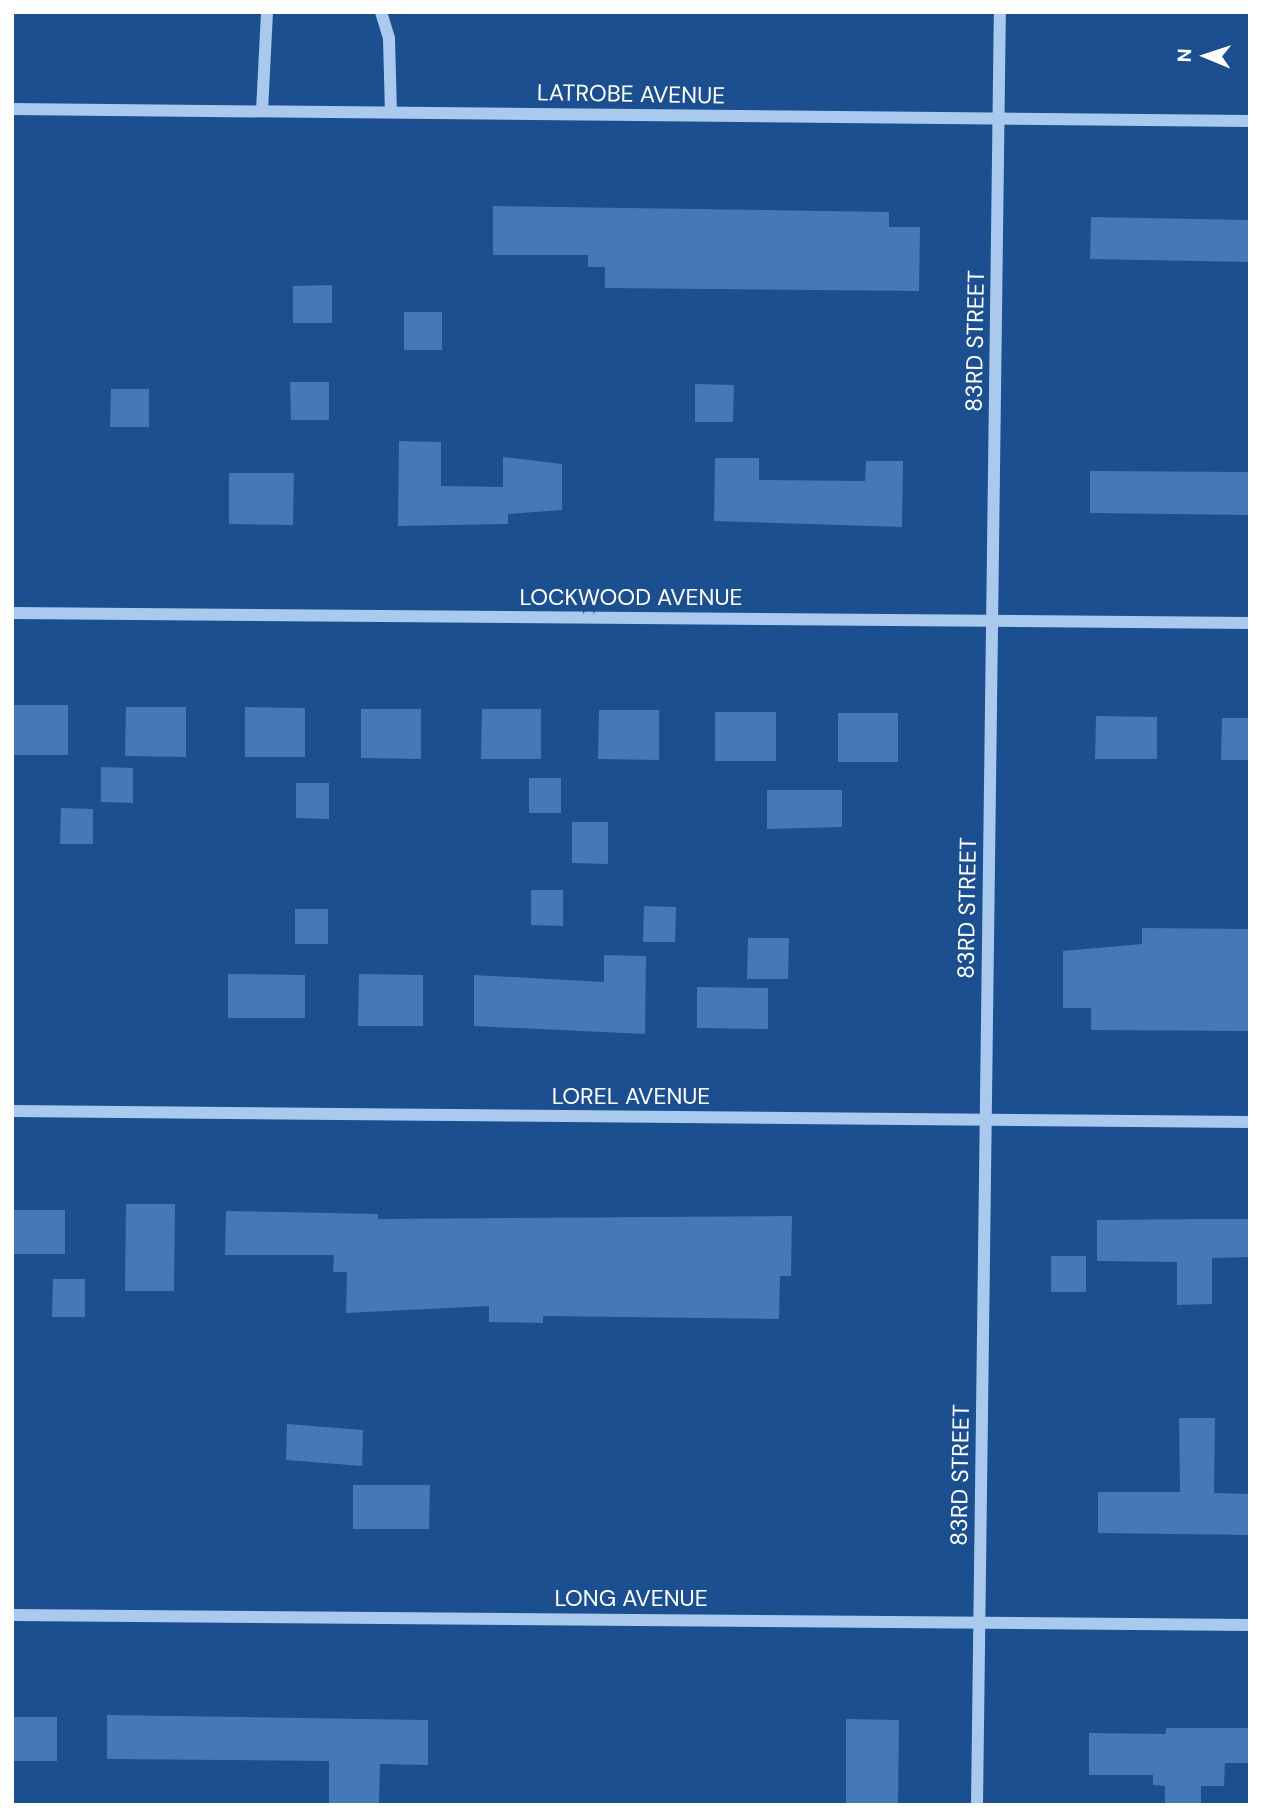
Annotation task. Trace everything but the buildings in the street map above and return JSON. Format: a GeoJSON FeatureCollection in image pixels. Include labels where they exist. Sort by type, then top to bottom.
{"type":"FeatureCollection","features":[{"type":"Feature","properties":{"kind":"street"},"geometry":{"type":"LineString","coordinates":[[262,111],[267,12]]}},
{"type":"Feature","properties":{"kind":"street"},"geometry":{"type":"LineString","coordinates":[[381,12],[389,38],[391,112]]}},
{"type":"Feature","properties":{"kind":"street","name":"83RD STREET"},"geometry":{"type":"LineString","coordinates":[[977,1805],[1000,12]]}},
{"type":"Feature","properties":{"kind":"street","name":"LATROBE AVENUE"},"geometry":{"type":"LineString","coordinates":[[12,109],[1250,121]]}},
{"type":"Feature","properties":{"kind":"street","name":"LOCKWOOD AVENUE"},"geometry":{"type":"LineString","coordinates":[[12,613],[1250,623]]}},
{"type":"Feature","properties":{"kind":"street","name":"LOREL AVENUE"},"geometry":{"type":"LineString","coordinates":[[12,1111],[1250,1122]]}},
{"type":"Feature","properties":{"kind":"street","name":"LONG AVENUE"},"geometry":{"type":"LineString","coordinates":[[12,1615],[1250,1625]]}}]}
